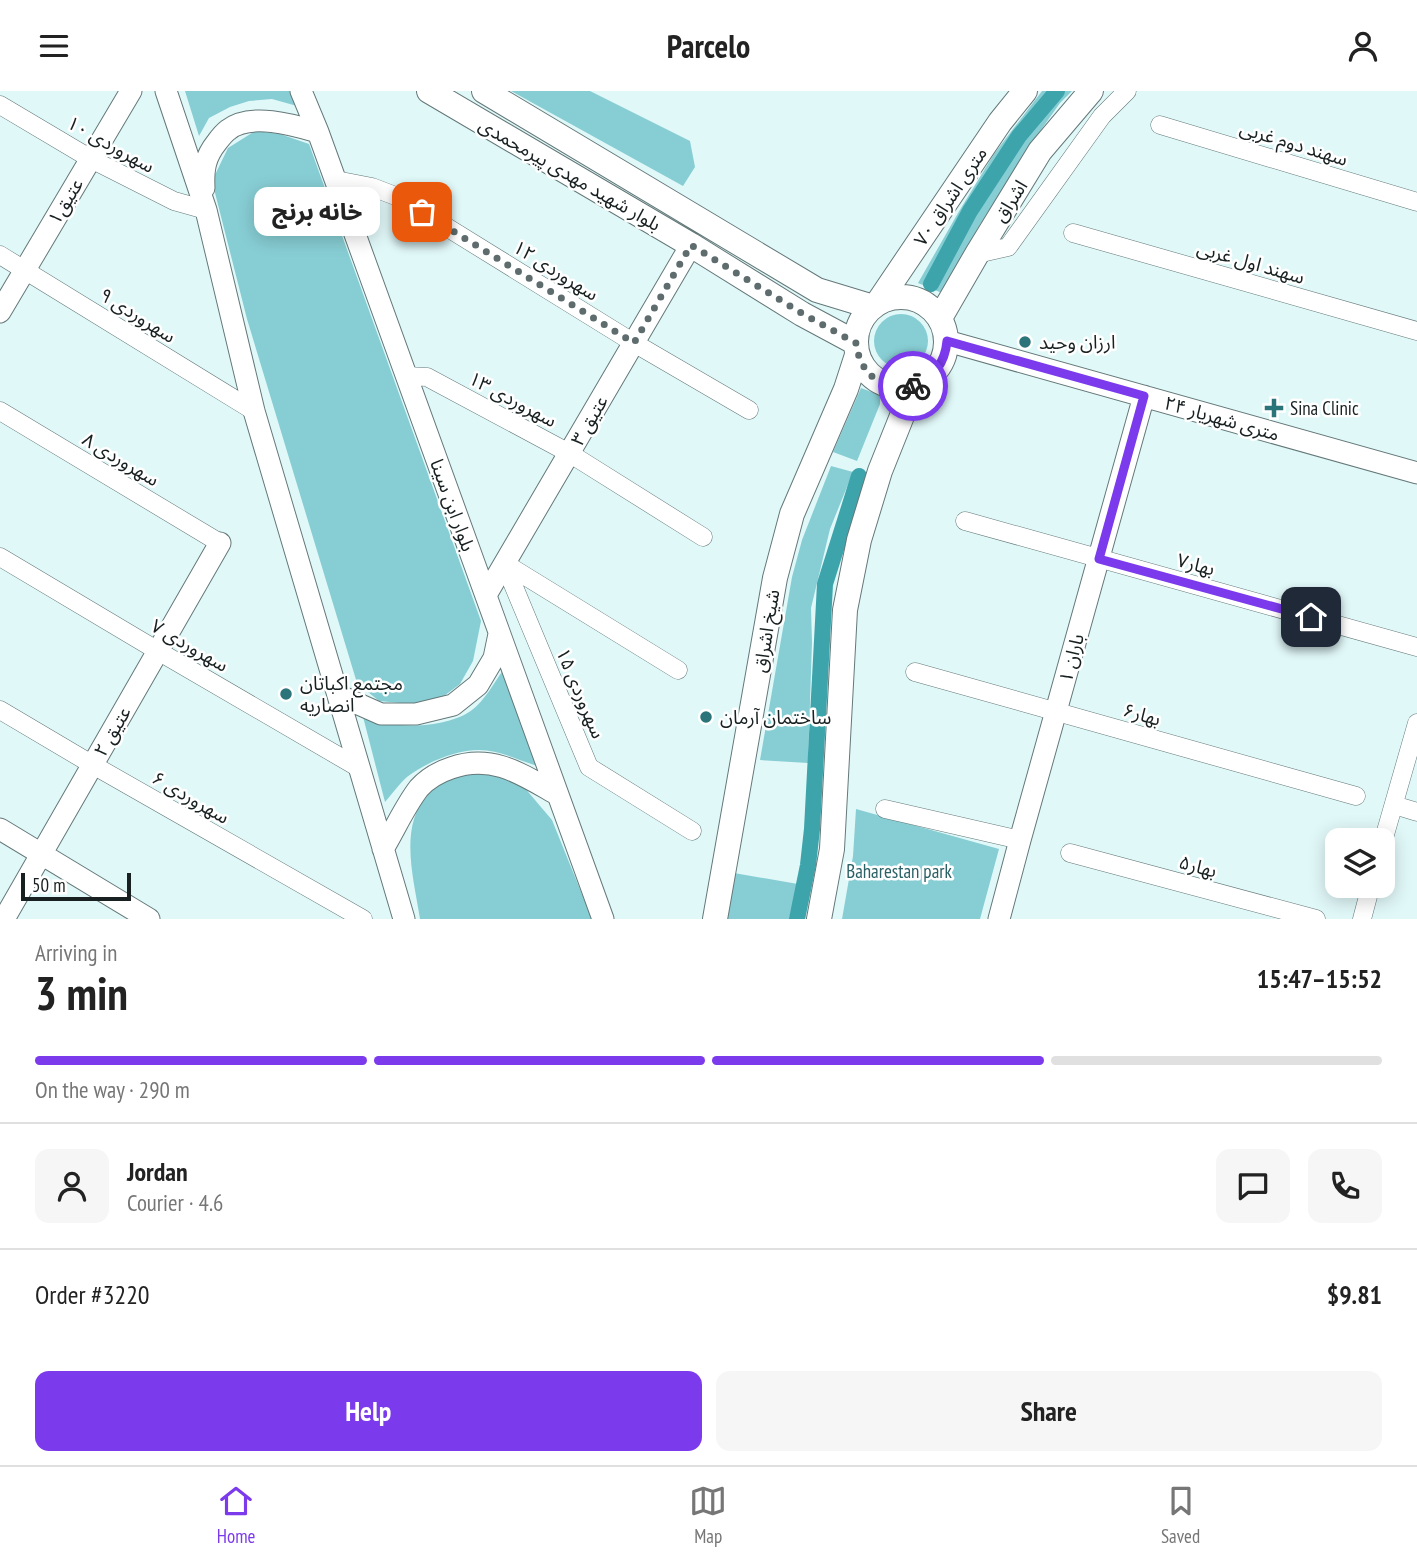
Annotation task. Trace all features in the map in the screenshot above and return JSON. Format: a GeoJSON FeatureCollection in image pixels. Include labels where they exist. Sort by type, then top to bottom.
{"type":"FeatureCollection","features":[{"type":"Feature","properties":{"kind":"main road","name":"بلوار شهید مهدی پیرمحمدی"},"geometry":{"type":"LineString","coordinates":[[429,91],[691,245],[856,349]]}},
{"type":"Feature","properties":{"kind":"main road","name":"بلوار شهید مهدی پیرمحمدی"},"geometry":{"type":"LineString","coordinates":[[484,91],[817,291],[875,305]]}},
{"type":"Feature","properties":{"kind":"main road","name":"۷۰ متری اشراق"},"geometry":{"type":"LineString","coordinates":[[875,305],[1000,122],[1025,91]]}},
{"type":"Feature","properties":{"kind":"main road","name":"اشراق"},"geometry":{"type":"LineString","coordinates":[[943,330],[977,254],[1040,151],[1091,91]]}},
{"type":"Feature","properties":{"kind":"main road"},"geometry":{"type":"LineString","coordinates":[[912,298],[923,302],[932,309],[943,330],[946,353],[941,364],[925,381],[914,386],[902,388],[879,382],[862,366],[856,349],[861,320],[875,305],[888,299],[912,298]]}},
{"type":"Feature","properties":{"kind":"main road","name":"شیخ اشراق"},"geometry":{"type":"LineString","coordinates":[[711,915],[775,578],[792,513],[846,389],[856,349]]}},
{"type":"Feature","properties":{"kind":"main road"},"geometry":{"type":"LineString","coordinates":[[819,919],[832,849],[845,610],[859,540],[880,471],[914,386]]}},
{"type":"Feature","properties":{"kind":"street","name":"عتیق۱"},"geometry":{"type":"LineString","coordinates":[[0,312],[131,91]]}},
{"type":"Feature","properties":{"kind":"street"},"geometry":{"type":"LineString","coordinates":[[166,91],[206,210],[254,411],[404,919]]}},
{"type":"Feature","properties":{"kind":"street","name":"بلوار ابن سینا"},"geometry":{"type":"LineString","coordinates":[[301,91],[336,180],[558,795],[606,916]]}},
{"type":"Feature","properties":{"kind":"street"},"geometry":{"type":"LineString","coordinates":[[977,254],[1008,247],[1102,116],[1127,91]]}},
{"type":"Feature","properties":{"kind":"street","name":"سهروردی ۱۰"},"geometry":{"type":"LineString","coordinates":[[0,105],[90,159],[174,201],[206,210]]}},
{"type":"Feature","properties":{"kind":"street"},"geometry":{"type":"LineString","coordinates":[[206,210],[203,172],[205,160],[229,128],[251,121],[287,124],[318,132]]}},
{"type":"Feature","properties":{"kind":"street","name":"سهند دوم غربی"},"geometry":{"type":"LineString","coordinates":[[1160,125],[1417,202]]}},
{"type":"Feature","properties":{"kind":"street","name":"سهروردی ۱۲"},"geometry":{"type":"LineString","coordinates":[[336,180],[372,187],[398,197],[634,343],[750,410]]}},
{"type":"Feature","properties":{"kind":"street","name":"سهند اول غربی"},"geometry":{"type":"LineString","coordinates":[[1073,233],[1417,331]]}},
{"type":"Feature","properties":{"kind":"street","name":"عتیق ۳"},"geometry":{"type":"LineString","coordinates":[[485,595],[691,245]]}},
{"type":"Feature","properties":{"kind":"street","name":"سهروردی ۹"},"geometry":{"type":"LineString","coordinates":[[0,255],[254,411]]}},
{"type":"Feature","properties":{"kind":"street","name":"۲۴ متری شهریار"},"geometry":{"type":"LineString","coordinates":[[943,330],[1144,396],[1417,473]]}},
{"type":"Feature","properties":{"kind":"street","name":"سهروردی ۱۳"},"geometry":{"type":"LineString","coordinates":[[406,376],[427,377],[569,453],[703,537]]}},
{"type":"Feature","properties":{"kind":"street","name":"باران ۱"},"geometry":{"type":"LineString","coordinates":[[999,919],[1144,396]]}},
{"type":"Feature","properties":{"kind":"street","name":"سهروردی ۸"},"geometry":{"type":"LineString","coordinates":[[0,411],[220,543]]}},
{"type":"Feature","properties":{"kind":"street","name":"بهار۷"},"geometry":{"type":"LineString","coordinates":[[965,521],[1417,646]]}},
{"type":"Feature","properties":{"kind":"street","name":"عتیق ۲"},"geometry":{"type":"LineString","coordinates":[[4,919],[220,543]]}},
{"type":"Feature","properties":{"kind":"street","name":"سهروردی ۷"},"geometry":{"type":"LineString","coordinates":[[0,557],[359,768]]}},
{"type":"Feature","properties":{"kind":"street"},"geometry":{"type":"LineString","coordinates":[[504,563],[678,670]]}},
{"type":"Feature","properties":{"kind":"street","name":"سهروردی ۱۵"},"geometry":{"type":"LineString","coordinates":[[504,563],[589,767],[692,831]]}},
{"type":"Feature","properties":{"kind":"street"},"geometry":{"type":"LineString","coordinates":[[338,695],[381,714],[416,715],[453,705],[478,685],[494,658],[499,633]]}},
{"type":"Feature","properties":{"kind":"street","name":"بهار۶"},"geometry":{"type":"LineString","coordinates":[[915,672],[1356,796]]}},
{"type":"Feature","properties":{"kind":"street","name":"سهروردی ۶"},"geometry":{"type":"LineString","coordinates":[[0,710],[363,919]]}},
{"type":"Feature","properties":{"kind":"street"},"geometry":{"type":"LineString","coordinates":[[1387,828],[1417,723]]}},
{"type":"Feature","properties":{"kind":"street"},"geometry":{"type":"LineString","coordinates":[[383,849],[421,785],[431,776],[462,764],[495,764],[512,770],[558,795]]}},
{"type":"Feature","properties":{"kind":"street"},"geometry":{"type":"LineString","coordinates":[[1394,805],[1417,812]]}},
{"type":"Feature","properties":{"kind":"street"},"geometry":{"type":"LineString","coordinates":[[886,809],[1020,840]]}},
{"type":"Feature","properties":{"kind":"street"},"geometry":{"type":"LineString","coordinates":[[0,829],[149,919]]}},
{"type":"Feature","properties":{"kind":"street","name":"بهار۵"},"geometry":{"type":"LineString","coordinates":[[1070,853],[1316,919]]}},
{"type":"Feature","properties":{"kind":"street"},"geometry":{"type":"LineString","coordinates":[[1362,919],[1368,898]]}},
{"type":"Feature","properties":{"kind":"green space"},"geometry":{"type":"Polygon","coordinates":[[[185,91],[294,91],[297,106],[272,99],[249,101],[209,118],[199,136],[185,91]]]}},
{"type":"Feature","properties":{"kind":"green space"},"geometry":{"type":"Polygon","coordinates":[[[511,91],[590,91],[690,141],[695,167],[683,186],[511,91]]]}},
{"type":"Feature","properties":{"kind":"green space"},"geometry":{"type":"Polygon","coordinates":[[[1042,91],[1072,91],[1036,137],[979,226],[942,293],[918,283],[994,154],[1042,91]]]}},
{"type":"Feature","properties":{"kind":"green space"},"geometry":{"type":"Polygon","coordinates":[[[255,131],[280,134],[309,144],[481,621],[473,661],[460,684],[436,702],[412,704],[379,701],[357,683],[247,319],[212,181],[228,148],[255,131]]]}},
{"type":"Feature","properties":{"kind":"green space"},"geometry":{"type":"Polygon","coordinates":[[[901,314],[920,322],[928,341],[920,360],[901,368],[882,360],[874,341],[882,322],[901,314]]]}},
{"type":"Feature","properties":{"kind":"green space"},"geometry":{"type":"Polygon","coordinates":[[[861,388],[880,395],[880,404],[857,461],[833,452],[861,388]]]}},
{"type":"Feature","properties":{"kind":"green space"},"geometry":{"type":"Polygon","coordinates":[[[831,466],[853,472],[830,529],[811,608],[808,763],[760,760],[792,577],[802,540],[831,466]]]}},
{"type":"Feature","properties":{"kind":"green space"},"geometry":{"type":"Polygon","coordinates":[[[503,670],[537,766],[494,752],[460,752],[431,762],[414,772],[385,802],[361,709],[384,721],[400,725],[422,725],[455,719],[476,706],[503,670]]]}},
{"type":"Feature","properties":{"kind":"green space"},"geometry":{"type":"Polygon","coordinates":[[[487,770],[518,780],[552,820],[592,919],[420,919],[410,854],[413,822],[419,807],[444,779],[487,770]]]}},
{"type":"Feature","properties":{"kind":"green space","name":"Baharestan park"},"geometry":{"type":"Polygon","coordinates":[[[856,809],[999,849],[980,919],[842,919],[853,856],[856,809]]]}},
{"type":"Feature","properties":{"kind":"green space"},"geometry":{"type":"Polygon","coordinates":[[[734,873],[798,884],[789,919],[726,919],[734,873]]]}},
{"type":"Feature","properties":{"kind":"waterway"},"geometry":{"type":"LineString","coordinates":[[931,284],[970,211],[1019,136],[1057,91]]}},
{"type":"Feature","properties":{"kind":"waterway"},"geometry":{"type":"LineString","coordinates":[[797,919],[812,829],[825,584],[859,476]]}},
{"type":"Feature","properties":{"kind":"way so far"},"geometry":{"type":"LineString","coordinates":[[422,212],[634,343],[691,245],[803,314],[856,343],[862,366],[879,382],[902,388],[913,386]]}},
{"type":"Feature","properties":{"kind":"place","name":"خانه برنج"},"geometry":{"type":"Point","coordinates":[422,212]}},
{"type":"Feature","properties":{"kind":"place","name":"ارزان وحید"},"geometry":{"type":"Point","coordinates":[1025,342]}},
{"type":"Feature","properties":{"kind":"place","name":"Sina Clinic"},"geometry":{"type":"Point","coordinates":[1274,408]}},
{"type":"Feature","properties":{"kind":"place","name":"مجتمع اکباتان انصاریه"},"geometry":{"type":"Point","coordinates":[286,694]}},
{"type":"Feature","properties":{"kind":"place","name":"ساختمان آرمان"},"geometry":{"type":"Point","coordinates":[706,717]}},
{"type":"Feature","properties":{"kind":"route"},"geometry":{"type":"LineString","coordinates":[[913,386],[925,381],[941,364],[947,341],[1144,396],[1099,559],[1311,617]]}}]}
